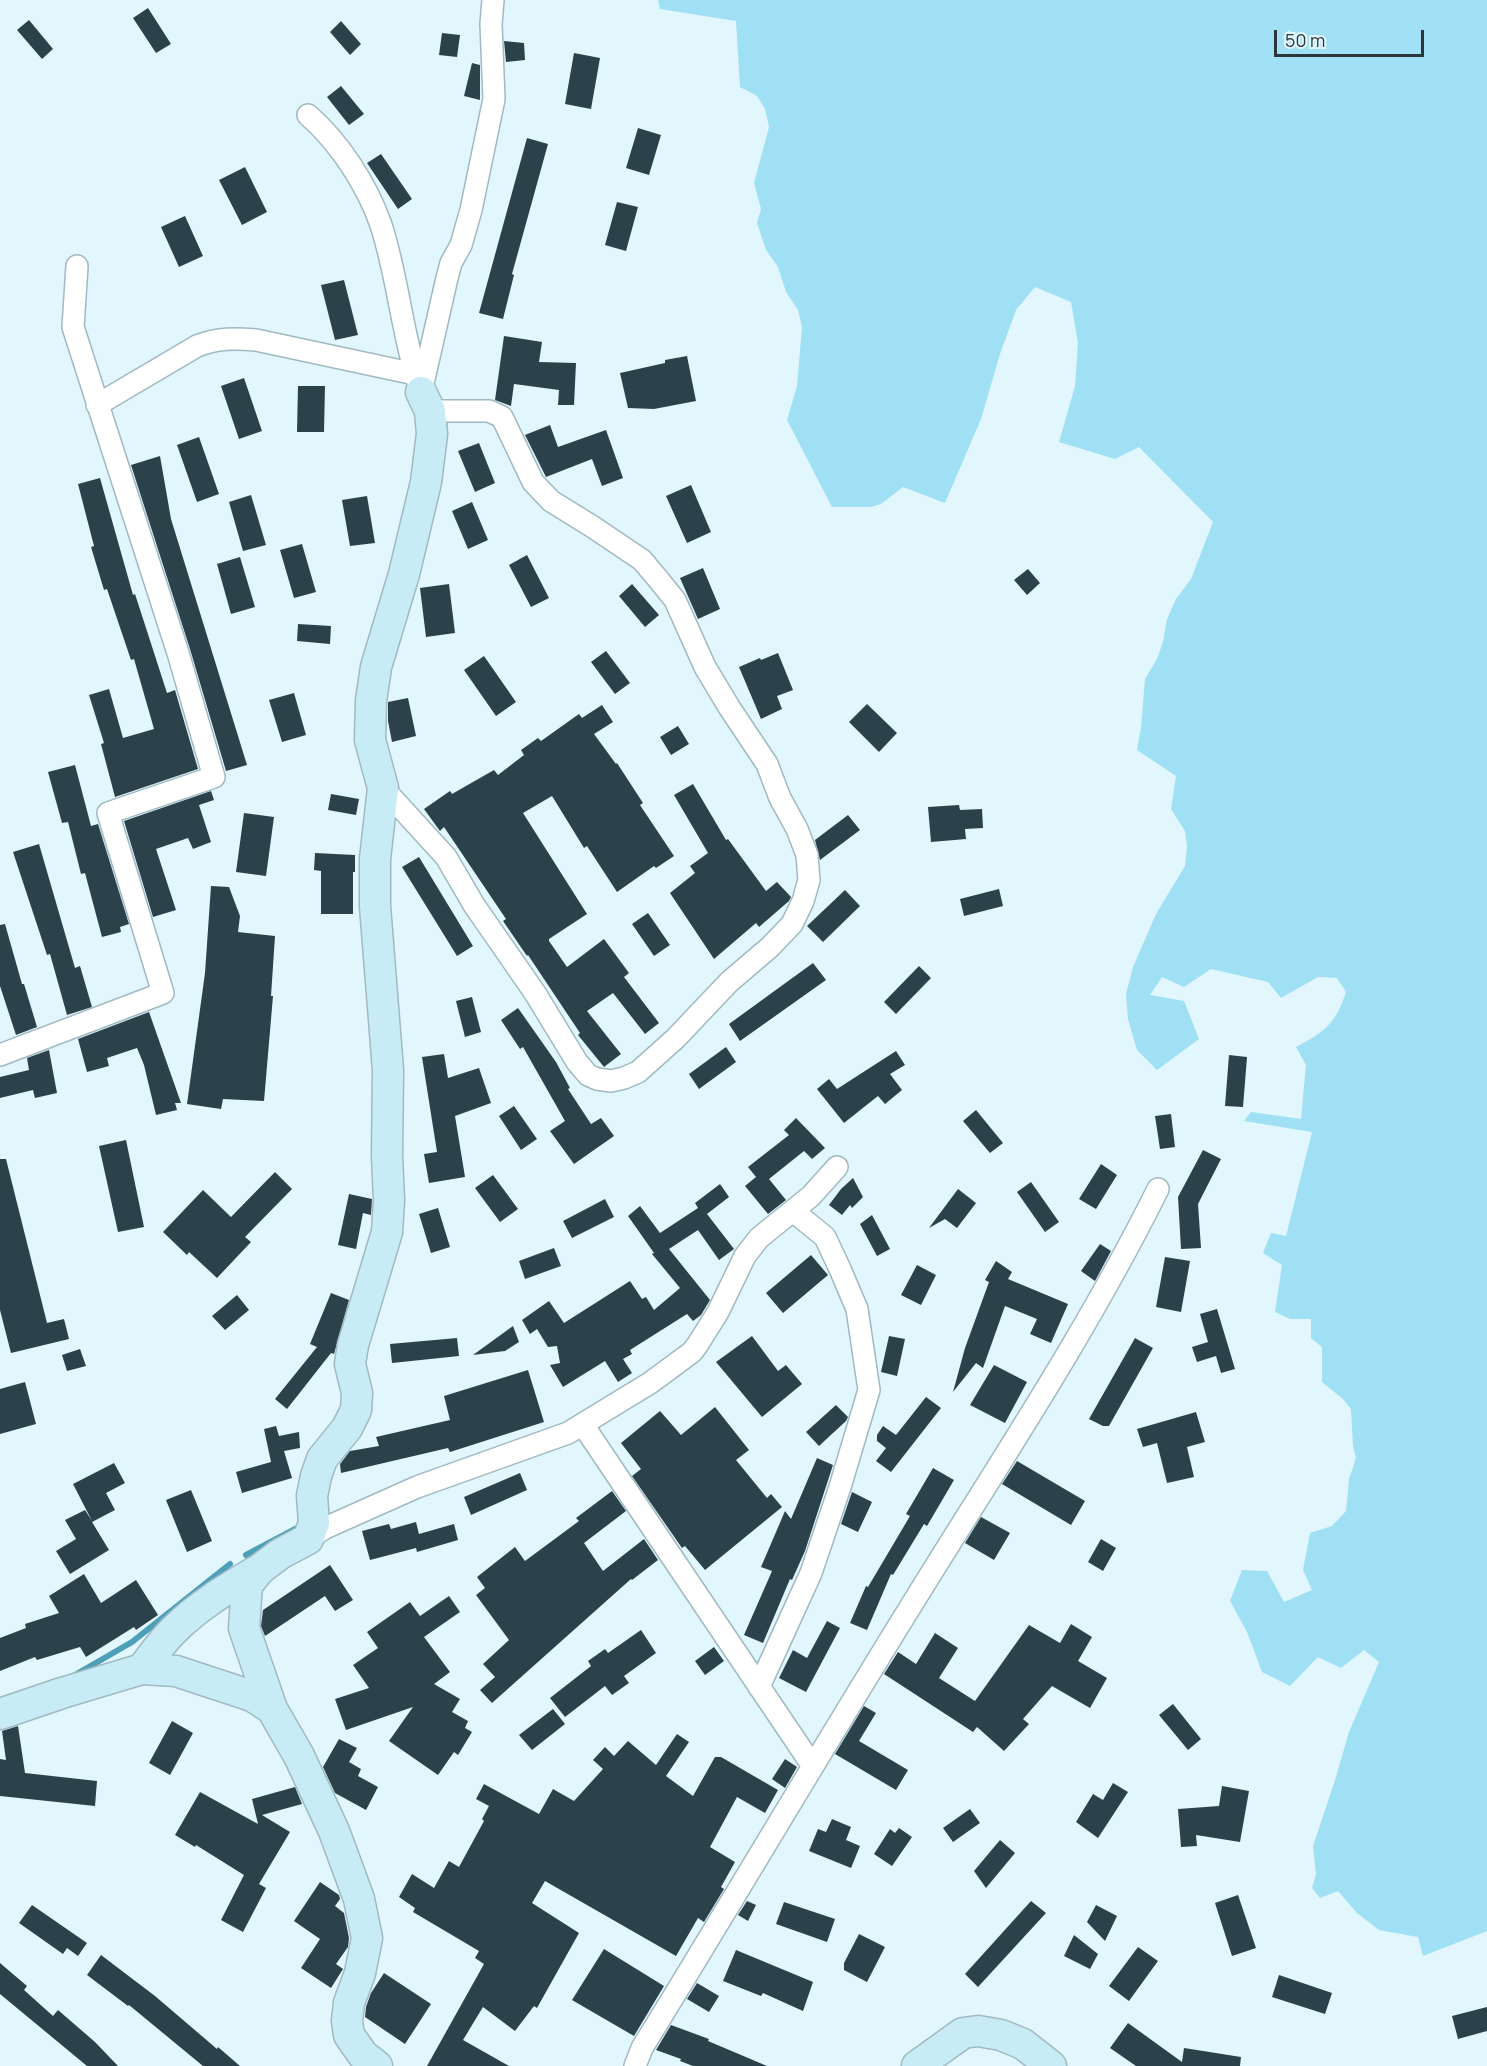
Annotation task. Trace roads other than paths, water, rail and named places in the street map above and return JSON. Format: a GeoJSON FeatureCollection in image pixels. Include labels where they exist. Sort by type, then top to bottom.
{"type":"FeatureCollection","features":[{"type":"Feature","properties":{"kind":"street"},"geometry":{"type":"LineString","coordinates":[[422,392],[451,263],[461,245],[471,210],[494,99],[491,24],[494,0]]}},
{"type":"Feature","properties":{"kind":"street"},"geometry":{"type":"LineString","coordinates":[[308,115],[335,143],[362,183],[381,226],[432,434],[426,482],[404,574],[376,667],[371,701],[370,740],[383,788],[375,859],[375,906],[388,1070],[389,1200],[387,1232],[353,1345],[350,1364],[357,1394],[356,1410],[347,1428],[322,1459],[312,1496],[314,1523],[308,1539]]}},
{"type":"Feature","properties":{"kind":"street"},"geometry":{"type":"LineString","coordinates":[[0,1055],[163,993],[108,813],[214,777],[178,653],[73,327],[77,266]]}},
{"type":"Feature","properties":{"kind":"street"},"geometry":{"type":"LineString","coordinates":[[97,405],[197,346],[209,341],[237,338],[256,340],[489,411],[502,417],[533,482],[550,501],[642,560],[675,600],[705,667],[767,764],[807,855],[809,880],[803,901],[792,924],[770,947],[729,982],[676,1038],[638,1072],[611,1081],[597,1079],[588,1075],[577,1062],[536,993],[474,905],[446,857],[383,788]]}},
{"type":"Feature","properties":{"kind":"street"},"geometry":{"type":"LineString","coordinates":[[142,1669],[174,1630],[193,1613],[280,1554],[325,1528],[417,1487],[568,1433],[650,1383],[692,1352],[718,1312],[745,1256],[759,1238],[811,1196],[837,1167]]}},
{"type":"Feature","properties":{"kind":"street"},"geometry":{"type":"LineString","coordinates":[[635,2066],[642,2048],[812,1765],[1032,1410],[1127,1250],[1158,1189]]}},
{"type":"Feature","properties":{"kind":"street"},"geometry":{"type":"LineString","coordinates":[[759,1687],[811,1573],[869,1390],[857,1309],[825,1237],[793,1211]]}},
{"type":"Feature","properties":{"kind":"street"},"geometry":{"type":"LineString","coordinates":[[583,1425],[812,1765]]}},
{"type":"Feature","properties":{"kind":"street"},"geometry":{"type":"LineString","coordinates":[[260,1569],[247,1585],[244,1628],[272,1709],[298,1756],[334,1831],[359,1899],[367,1938],[360,1973],[349,2003],[347,2021],[349,2035],[363,2055],[377,2066]]}},
{"type":"Feature","properties":{"kind":"street"},"geometry":{"type":"LineString","coordinates":[[0,1714],[142,1669],[176,1671],[252,1696],[272,1709]]}},
{"type":"Feature","properties":{"kind":"street"},"geometry":{"type":"LineString","coordinates":[[917,2066],[963,2033],[978,2031],[1001,2035],[1023,2044],[1052,2066]]}},
{"type":"Feature","properties":{"kind":"waterway"},"geometry":{"type":"LineString","coordinates":[[246,1555],[301,1526]]}},
{"type":"Feature","properties":{"kind":"waterway"},"geometry":{"type":"LineString","coordinates":[[75,1675],[132,1642],[230,1564]]}}]}
